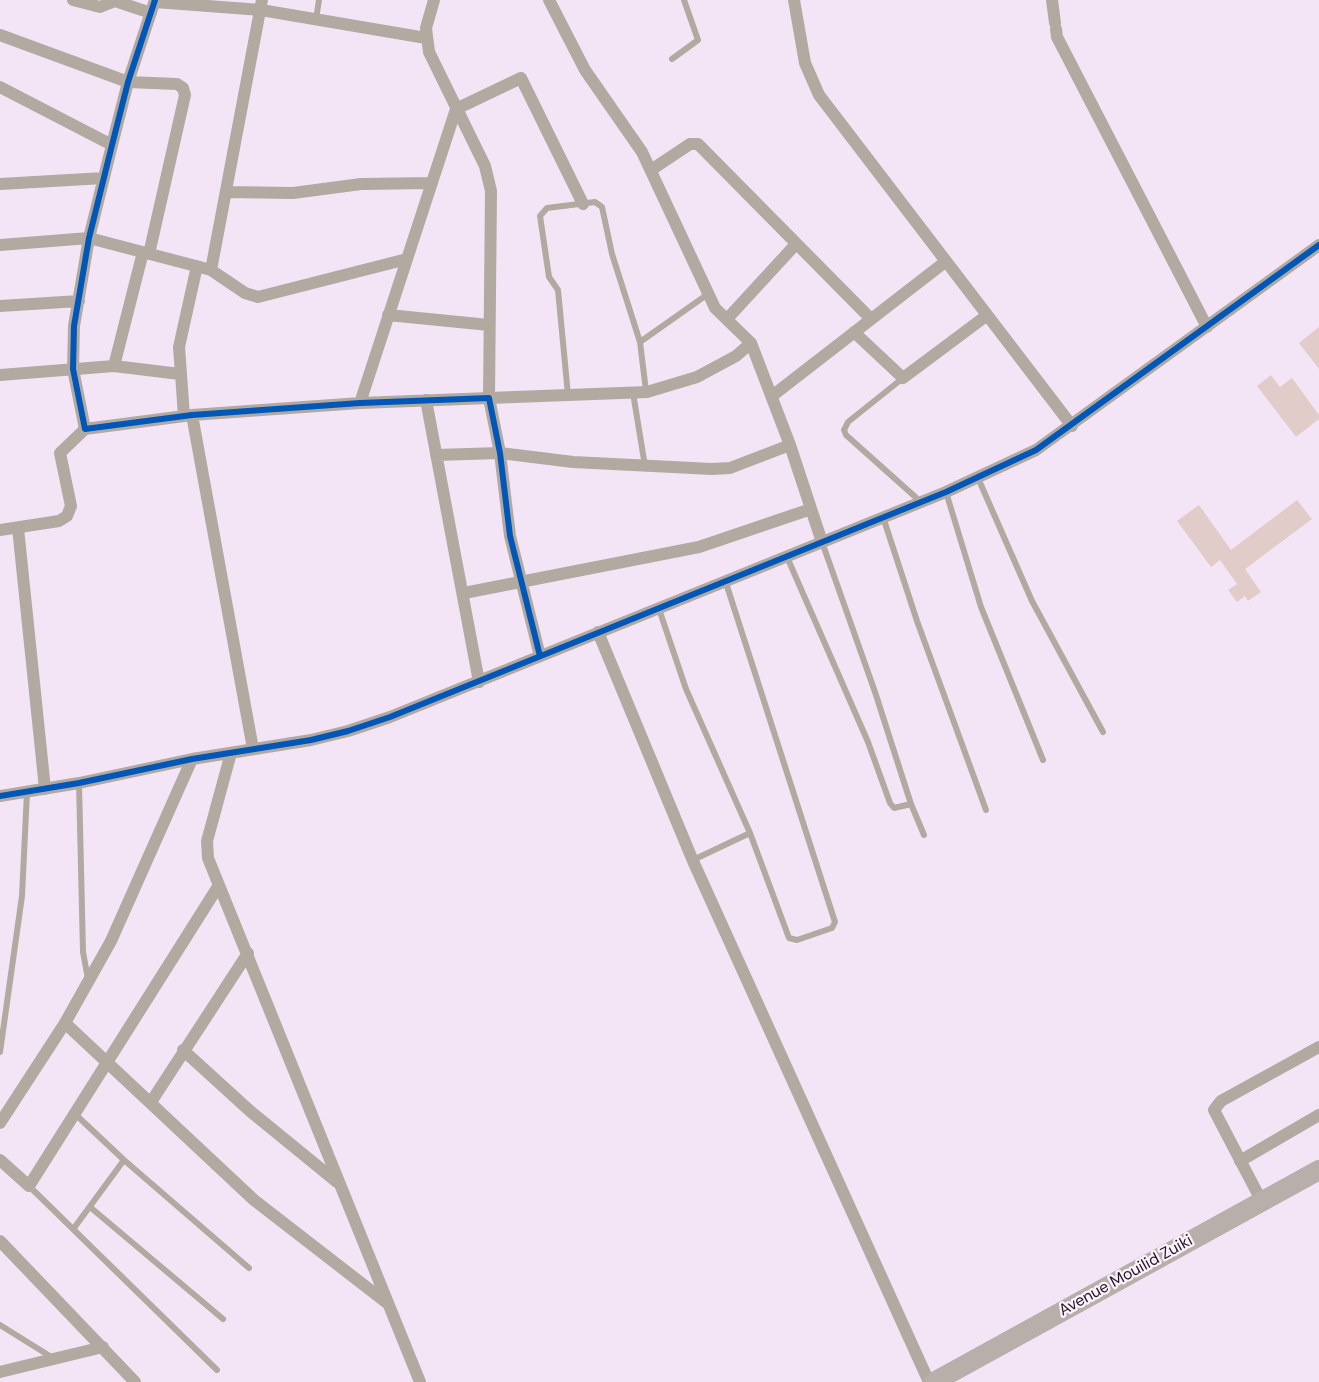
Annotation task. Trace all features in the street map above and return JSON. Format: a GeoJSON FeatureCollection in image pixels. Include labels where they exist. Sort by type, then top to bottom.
{"type":"FeatureCollection","features":[{"type":"Feature","properties":{"kind":"main road","name":"Avenue Mouilid Zuiki"},"geometry":{"type":"LineString","coordinates":[[932,1382],[1319,1170]]}},
{"type":"Feature","properties":{"kind":"street"},"geometry":{"type":"LineString","coordinates":[[74,0],[100,7],[115,1],[154,5],[261,5],[316,19],[426,38]]}},
{"type":"Feature","properties":{"kind":"street"},"geometry":{"type":"LineString","coordinates":[[434,0],[426,38],[429,52],[485,166],[491,190],[489,398],[500,453],[510,537],[540,656]]}},
{"type":"Feature","properties":{"kind":"street"},"geometry":{"type":"LineString","coordinates":[[549,0],[585,70],[625,124],[651,170],[715,308],[751,342],[790,445],[822,542]]}},
{"type":"Feature","properties":{"kind":"street"},"geometry":{"type":"LineString","coordinates":[[794,0],[805,63],[819,95],[1072,426]]}},
{"type":"Feature","properties":{"kind":"street"},"geometry":{"type":"LineString","coordinates":[[1052,0],[1057,37],[1207,327]]}},
{"type":"Feature","properties":{"kind":"street"},"geometry":{"type":"LineString","coordinates":[[85,429],[73,369],[74,326],[89,238],[112,145],[128,82],[154,5]]}},
{"type":"Feature","properties":{"kind":"street"},"geometry":{"type":"LineString","coordinates":[[211,270],[261,5]]}},
{"type":"Feature","properties":{"kind":"street"},"geometry":{"type":"LineString","coordinates":[[0,35],[128,82],[177,84],[186,95],[146,253],[114,366]]}},
{"type":"Feature","properties":{"kind":"street"},"geometry":{"type":"LineString","coordinates":[[360,403],[456,109],[521,78],[583,204]]}},
{"type":"Feature","properties":{"kind":"street"},"geometry":{"type":"LineString","coordinates":[[0,101],[0,87],[112,145]]}},
{"type":"Feature","properties":{"kind":"street"},"geometry":{"type":"LineString","coordinates":[[651,170],[690,144],[698,144],[871,319]]}},
{"type":"Feature","properties":{"kind":"street"},"geometry":{"type":"LineString","coordinates":[[0,184],[104,178]]}},
{"type":"Feature","properties":{"kind":"street"},"geometry":{"type":"LineString","coordinates":[[226,192],[293,194],[361,184],[432,183]]}},
{"type":"Feature","properties":{"kind":"street"},"geometry":{"type":"LineString","coordinates":[[0,245],[89,238],[211,270],[245,292],[258,297],[407,259]]}},
{"type":"Feature","properties":{"kind":"street"},"geometry":{"type":"LineString","coordinates":[[727,319],[796,244]]}},
{"type":"Feature","properties":{"kind":"street"},"geometry":{"type":"LineString","coordinates":[[0,796],[348,731],[479,682],[946,492],[1036,450],[1319,245]]}},
{"type":"Feature","properties":{"kind":"street"},"geometry":{"type":"LineString","coordinates":[[772,396],[945,262]]}},
{"type":"Feature","properties":{"kind":"street"},"geometry":{"type":"LineString","coordinates":[[197,266],[179,347],[180,374],[253,749]]}},
{"type":"Feature","properties":{"kind":"street"},"geometry":{"type":"LineString","coordinates":[[0,306],[79,301]]}},
{"type":"Feature","properties":{"kind":"street"},"geometry":{"type":"LineString","coordinates":[[388,315],[489,325]]}},
{"type":"Feature","properties":{"kind":"street"},"geometry":{"type":"LineString","coordinates":[[854,332],[903,378],[986,316]]}},
{"type":"Feature","properties":{"kind":"street"},"geometry":{"type":"LineString","coordinates":[[0,531],[59,521],[68,516],[71,506],[60,453],[85,429],[188,416],[360,403],[646,392],[696,377],[736,356],[751,342]]}},
{"type":"Feature","properties":{"kind":"street"},"geometry":{"type":"LineString","coordinates":[[0,375],[114,366],[180,374]]}},
{"type":"Feature","properties":{"kind":"street"},"geometry":{"type":"LineString","coordinates":[[426,400],[479,682]]}},
{"type":"Feature","properties":{"kind":"street"},"geometry":{"type":"LineString","coordinates":[[436,455],[500,453],[573,462],[730,468],[790,445]]}},
{"type":"Feature","properties":{"kind":"street"},"geometry":{"type":"LineString","coordinates":[[464,593],[520,580],[699,547],[811,509]]}},
{"type":"Feature","properties":{"kind":"street"},"geometry":{"type":"LineString","coordinates":[[18,528],[45,789]]}},
{"type":"Feature","properties":{"kind":"street"},"geometry":{"type":"LineString","coordinates":[[598,632],[693,861],[932,1382]]}},
{"type":"Feature","properties":{"kind":"street"},"geometry":{"type":"LineString","coordinates":[[231,753],[207,841],[208,858],[420,1382]]}},
{"type":"Feature","properties":{"kind":"street"},"geometry":{"type":"LineString","coordinates":[[0,1123],[65,1023],[111,941],[192,759]]}},
{"type":"Feature","properties":{"kind":"street"},"geometry":{"type":"LineString","coordinates":[[0,1160],[29,1186],[219,885]]}},
{"type":"Feature","properties":{"kind":"street"},"geometry":{"type":"LineString","coordinates":[[150,1102],[248,954]]}},
{"type":"Feature","properties":{"kind":"street"},"geometry":{"type":"LineString","coordinates":[[65,1023],[254,1200],[387,1304]]}},
{"type":"Feature","properties":{"kind":"street"},"geometry":{"type":"LineString","coordinates":[[1262,1202],[1214,1110],[1216,1106],[1319,1047]]}},
{"type":"Feature","properties":{"kind":"street"},"geometry":{"type":"LineString","coordinates":[[183,1050],[250,1111],[339,1183]]}},
{"type":"Feature","properties":{"kind":"street"},"geometry":{"type":"LineString","coordinates":[[1240,1161],[1319,1115]]}},
{"type":"Feature","properties":{"kind":"street"},"geometry":{"type":"LineString","coordinates":[[0,1241],[135,1382]]}},
{"type":"Feature","properties":{"kind":"street"},"geometry":{"type":"LineString","coordinates":[[0,1372],[103,1347]]}},
{"type":"Feature","properties":{"kind":"lane"},"geometry":{"type":"LineString","coordinates":[[316,19],[319,0]]}},
{"type":"Feature","properties":{"kind":"lane"},"geometry":{"type":"LineString","coordinates":[[672,59],[698,40],[684,0]]}},
{"type":"Feature","properties":{"kind":"lane"},"geometry":{"type":"LineString","coordinates":[[568,395],[558,290],[549,277],[540,216],[547,208],[595,202],[602,207],[612,254],[640,342],[646,392]]}},
{"type":"Feature","properties":{"kind":"lane"},"geometry":{"type":"LineString","coordinates":[[640,342],[708,294]]}},
{"type":"Feature","properties":{"kind":"lane"},"geometry":{"type":"LineString","coordinates":[[903,378],[848,422],[844,429],[846,435],[921,502]]}},
{"type":"Feature","properties":{"kind":"lane"},"geometry":{"type":"LineString","coordinates":[[633,393],[645,466]]}},
{"type":"Feature","properties":{"kind":"lane"},"geometry":{"type":"LineString","coordinates":[[978,478],[1032,600],[1102,732]]}},
{"type":"Feature","properties":{"kind":"lane"},"geometry":{"type":"LineString","coordinates":[[946,492],[981,607],[1043,760]]}},
{"type":"Feature","properties":{"kind":"lane"},"geometry":{"type":"LineString","coordinates":[[883,517],[917,621],[986,810]]}},
{"type":"Feature","properties":{"kind":"lane"},"geometry":{"type":"LineString","coordinates":[[822,542],[875,692],[910,804],[924,835]]}},
{"type":"Feature","properties":{"kind":"lane"},"geometry":{"type":"LineString","coordinates":[[787,557],[868,742],[890,803],[894,808],[910,804]]}},
{"type":"Feature","properties":{"kind":"lane"},"geometry":{"type":"LineString","coordinates":[[659,608],[686,689],[750,833],[789,938],[797,940],[832,928],[835,922],[726,583]]}},
{"type":"Feature","properties":{"kind":"lane"},"geometry":{"type":"LineString","coordinates":[[79,783],[83,952],[89,982]]}},
{"type":"Feature","properties":{"kind":"lane"},"geometry":{"type":"LineString","coordinates":[[0,1052],[22,896],[27,792]]}},
{"type":"Feature","properties":{"kind":"lane"},"geometry":{"type":"LineString","coordinates":[[693,861],[750,833]]}},
{"type":"Feature","properties":{"kind":"lane"},"geometry":{"type":"LineString","coordinates":[[75,1113],[124,1160],[249,1268]]}},
{"type":"Feature","properties":{"kind":"lane"},"geometry":{"type":"LineString","coordinates":[[74,1228],[124,1160]]}},
{"type":"Feature","properties":{"kind":"lane"},"geometry":{"type":"LineString","coordinates":[[29,1186],[217,1370]]}},
{"type":"Feature","properties":{"kind":"lane"},"geometry":{"type":"LineString","coordinates":[[90,1207],[223,1319]]}},
{"type":"Feature","properties":{"kind":"lane"},"geometry":{"type":"LineString","coordinates":[[0,1325],[55,1359]]}},
{"type":"Feature","properties":{"kind":"building"},"geometry":{"type":"Polygon","coordinates":[[[1319,327],[1319,369],[1299,343],[1319,327]]]}},
{"type":"Feature","properties":{"kind":"building"},"geometry":{"type":"Polygon","coordinates":[[[1271,375],[1280,387],[1292,378],[1319,415],[1319,419],[1296,437],[1257,386],[1271,375]]]}},
{"type":"Feature","properties":{"kind":"building"},"geometry":{"type":"Polygon","coordinates":[[[1297,500],[1312,519],[1245,569],[1261,592],[1248,601],[1245,596],[1237,602],[1228,590],[1237,584],[1220,560],[1211,567],[1177,521],[1199,505],[1231,550],[1297,500]]]}},
{"type":"Feature","properties":{"kind":"cycle path"},"geometry":{"type":"LineString","coordinates":[[155,0],[128,82],[112,145],[89,238],[74,326],[73,369],[85,429],[192,415],[360,403],[489,398],[500,453],[510,536],[540,656]]}},
{"type":"Feature","properties":{"kind":"cycle path"},"geometry":{"type":"LineString","coordinates":[[0,796],[79,783],[192,759],[311,740],[348,731],[390,717],[946,492],[1036,450],[1319,245]]}}]}
